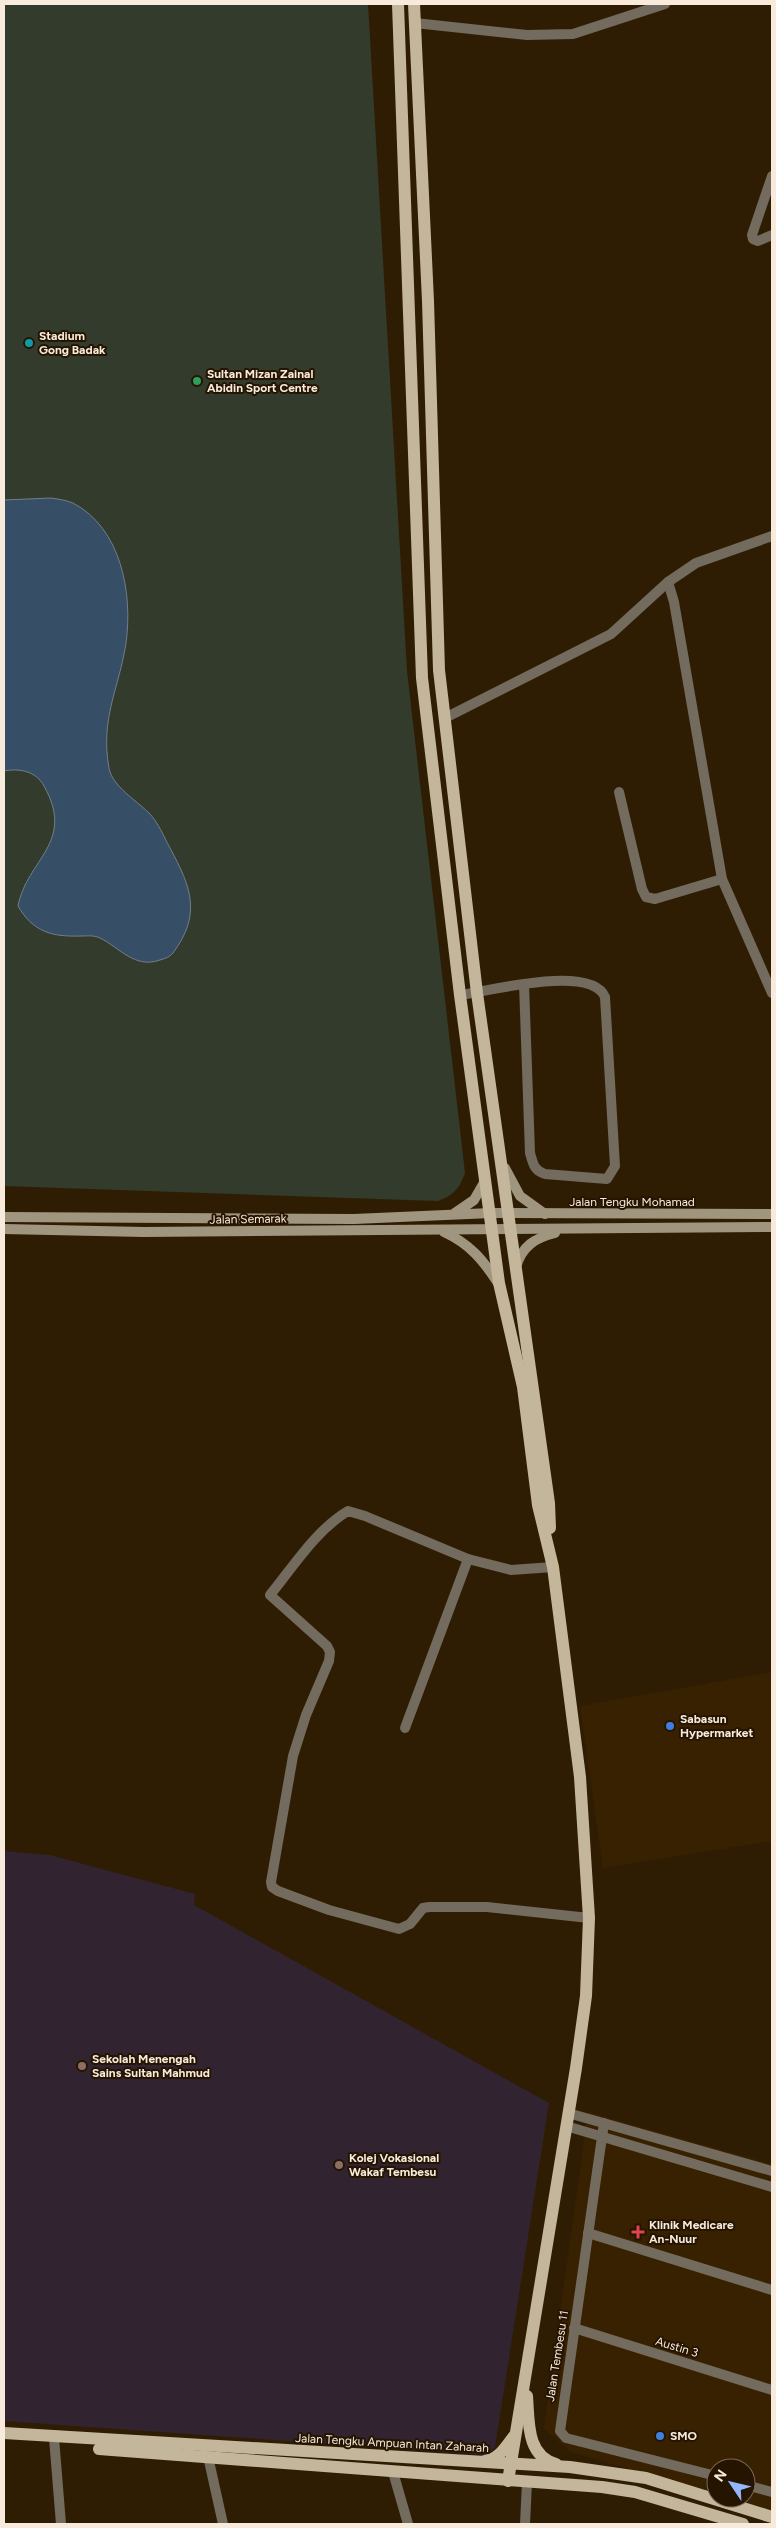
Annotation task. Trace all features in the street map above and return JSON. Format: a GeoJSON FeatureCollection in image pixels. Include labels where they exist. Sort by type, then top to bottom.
{"type":"FeatureCollection","features":[{"type":"Feature","properties":{"kind":"main road"},"geometry":{"type":"LineString","coordinates":[[398,4],[422,678],[460,995],[499,1283],[523,1387],[538,1505],[553,1563]]}},
{"type":"Feature","properties":{"kind":"main road"},"geometry":{"type":"LineString","coordinates":[[414,4],[428,301],[439,670],[477,993],[548,1503],[553,1563],[580,1777],[590,1918],[586,1996],[508,2481]]}},
{"type":"Feature","properties":{"kind":"main road"},"geometry":{"type":"LineString","coordinates":[[500,1153],[510,1179],[520,1196],[545,1214]]}},
{"type":"Feature","properties":{"kind":"main road"},"geometry":{"type":"LineString","coordinates":[[449,1215],[464,1209],[474,1200],[486,1178]]}},
{"type":"Feature","properties":{"kind":"main road","name":"Jalan Tengku Mohamad"},"geometry":{"type":"LineString","coordinates":[[491,1213],[772,1214]]}},
{"type":"Feature","properties":{"kind":"main road","name":"Jalan Semarak"},"geometry":{"type":"LineString","coordinates":[[4,1217],[354,1219],[491,1213]]}},
{"type":"Feature","properties":{"kind":"main road","name":"Jalan Tengku Mohamad"},"geometry":{"type":"LineString","coordinates":[[493,1230],[772,1227]]}},
{"type":"Feature","properties":{"kind":"main road"},"geometry":{"type":"LineString","coordinates":[[515,1271],[521,1254],[534,1240],[576,1228]]}},
{"type":"Feature","properties":{"kind":"main road","name":"Jalan Semarak"},"geometry":{"type":"LineString","coordinates":[[4,1229],[144,1232],[493,1230]]}},
{"type":"Feature","properties":{"kind":"main road"},"geometry":{"type":"LineString","coordinates":[[441,1231],[459,1239],[473,1249],[499,1283]]}},
{"type":"Feature","properties":{"kind":"main road"},"geometry":{"type":"LineString","coordinates":[[525,2376],[533,2444],[542,2457],[552,2463],[570,2467]]}},
{"type":"Feature","properties":{"kind":"main road","name":"Jalan Tengku Ampuan Intan Zaharah"},"geometry":{"type":"LineString","coordinates":[[4,2434],[54,2441],[207,2452],[570,2467],[646,2478],[772,2517]]}},
{"type":"Feature","properties":{"kind":"main road"},"geometry":{"type":"LineString","coordinates":[[477,2462],[492,2460],[500,2454],[516,2434]]}},
{"type":"Feature","properties":{"kind":"main road","name":"Jalan Tengku Ampuan Intan Zaharah"},"geometry":{"type":"LineString","coordinates":[[4,2441],[54,2441]]}},
{"type":"Feature","properties":{"kind":"main road","name":"Jalan Tengku Ampuan Intan Zaharah"},"geometry":{"type":"LineString","coordinates":[[207,2452],[392,2472],[602,2487],[635,2492],[743,2524]]}},
{"type":"Feature","properties":{"kind":"street"},"geometry":{"type":"LineString","coordinates":[[415,23],[527,35],[573,34],[665,4]]}},
{"type":"Feature","properties":{"kind":"street"},"geometry":{"type":"LineString","coordinates":[[772,176],[752,235],[758,241],[772,236]]}},
{"type":"Feature","properties":{"kind":"street"},"geometry":{"type":"LineString","coordinates":[[445,718],[611,634],[668,582],[696,563],[772,536]]}},
{"type":"Feature","properties":{"kind":"street"},"geometry":{"type":"LineString","coordinates":[[668,582],[674,602],[722,879],[772,993]]}},
{"type":"Feature","properties":{"kind":"street"},"geometry":{"type":"LineString","coordinates":[[619,792],[642,889],[646,897],[655,899],[722,879]]}},
{"type":"Feature","properties":{"kind":"street"},"geometry":{"type":"LineString","coordinates":[[460,995],[524,984],[551,981],[589,983],[602,991],[605,998],[615,1166],[607,1179],[545,1174],[536,1170],[534,1166],[530,1153],[524,984]]}},
{"type":"Feature","properties":{"kind":"street"},"geometry":{"type":"LineString","coordinates":[[553,1563],[511,1570],[468,1559],[365,1516],[348,1511],[336,1518],[321,1533],[270,1595],[327,1646],[330,1652],[329,1661],[306,1715],[293,1756],[272,1887],[329,1910],[399,1929],[410,1924],[423,1908],[429,1906],[487,1906],[590,1918]]}},
{"type":"Feature","properties":{"kind":"street"},"geometry":{"type":"LineString","coordinates":[[406,1728],[468,1559]]}},
{"type":"Feature","properties":{"kind":"street"},"geometry":{"type":"LineString","coordinates":[[568,2113],[772,2171]]}},
{"type":"Feature","properties":{"kind":"street","name":"Jalan Tembesu 11"},"geometry":{"type":"LineString","coordinates":[[604,2123],[559,2426],[566,2438],[706,2473]]}},
{"type":"Feature","properties":{"kind":"street"},"geometry":{"type":"LineString","coordinates":[[566,2126],[772,2187]]}},
{"type":"Feature","properties":{"kind":"street"},"geometry":{"type":"LineString","coordinates":[[588,2233],[772,2290]]}},
{"type":"Feature","properties":{"kind":"street","name":"Austin 3"},"geometry":{"type":"LineString","coordinates":[[574,2328],[772,2390]]}},
{"type":"Feature","properties":{"kind":"street"},"geometry":{"type":"LineString","coordinates":[[54,2441],[61,2524]]}},
{"type":"Feature","properties":{"kind":"street"},"geometry":{"type":"LineString","coordinates":[[207,2452],[223,2524]]}},
{"type":"Feature","properties":{"kind":"street"},"geometry":{"type":"LineString","coordinates":[[392,2472],[408,2524]]}},
{"type":"Feature","properties":{"kind":"street"},"geometry":{"type":"LineString","coordinates":[[525,2524],[527,2482]]}},
{"type":"Feature","properties":{"kind":"street"},"geometry":{"type":"LineString","coordinates":[[756,2487],[772,2492]]}},
{"type":"Feature","properties":{"kind":"shaded area"},"geometry":{"type":"Polygon","coordinates":[[[772,1672],[772,1841],[603,1868],[580,1706],[772,1672]]]}},
{"type":"Feature","properties":{"kind":"shaded area","name":"Kolej Vokasional Wakaf Tembesu"},"geometry":{"type":"Polygon","coordinates":[[[4,1851],[50,1855],[195,1894],[194,1905],[549,2103],[495,2447],[487,2455],[4,2421],[4,1851]]]}},
{"type":"Feature","properties":{"kind":"shaded area"},"geometry":{"type":"Polygon","coordinates":[[[588,2112],[772,2164],[772,2513],[756,2508],[756,2458],[706,2458],[706,2491],[571,2452],[544,2429],[588,2112]]]}},
{"type":"Feature","properties":{"kind":"green space","name":"Sultan Mizan Zainal Abidin Sport Centre"},"geometry":{"type":"Polygon","coordinates":[[[4,4],[368,4],[407,671],[465,1173],[455,1191],[438,1201],[4,1186],[4,4]]]}},
{"type":"Feature","properties":{"kind":"water"},"geometry":{"type":"Polygon","coordinates":[[[51,498],[73,503],[89,514],[103,528],[113,545],[125,583],[128,624],[123,660],[107,734],[109,768],[111,775],[120,787],[149,813],[158,825],[183,875],[190,901],[188,926],[182,939],[171,956],[151,962],[135,960],[98,937],[52,934],[44,931],[30,922],[18,906],[30,875],[52,837],[55,822],[52,806],[41,781],[32,774],[21,770],[4,771],[4,500],[51,498]]]}},
{"type":"Feature","properties":{"kind":"place","name":"Stadium Gong Badak"},"geometry":{"type":"Point","coordinates":[29,343]}},
{"type":"Feature","properties":{"kind":"place","name":"Sultan Mizan Zainal Abidin Sport Centre"},"geometry":{"type":"Point","coordinates":[197,381]}},
{"type":"Feature","properties":{"kind":"place","name":"Sabasun Hypermarket"},"geometry":{"type":"Point","coordinates":[670,1726]}},
{"type":"Feature","properties":{"kind":"place","name":"Sekolah Menengah Sains Sultan Mahmud"},"geometry":{"type":"Point","coordinates":[82,2066]}},
{"type":"Feature","properties":{"kind":"place","name":"Kolej Vokasional Wakaf Tembesu"},"geometry":{"type":"Point","coordinates":[339,2165]}},
{"type":"Feature","properties":{"kind":"place","name":"Klinik Medicare An-Nuur"},"geometry":{"type":"Point","coordinates":[638,2232]}},
{"type":"Feature","properties":{"kind":"place","name":"SMO"},"geometry":{"type":"Point","coordinates":[660,2436]}}]}
